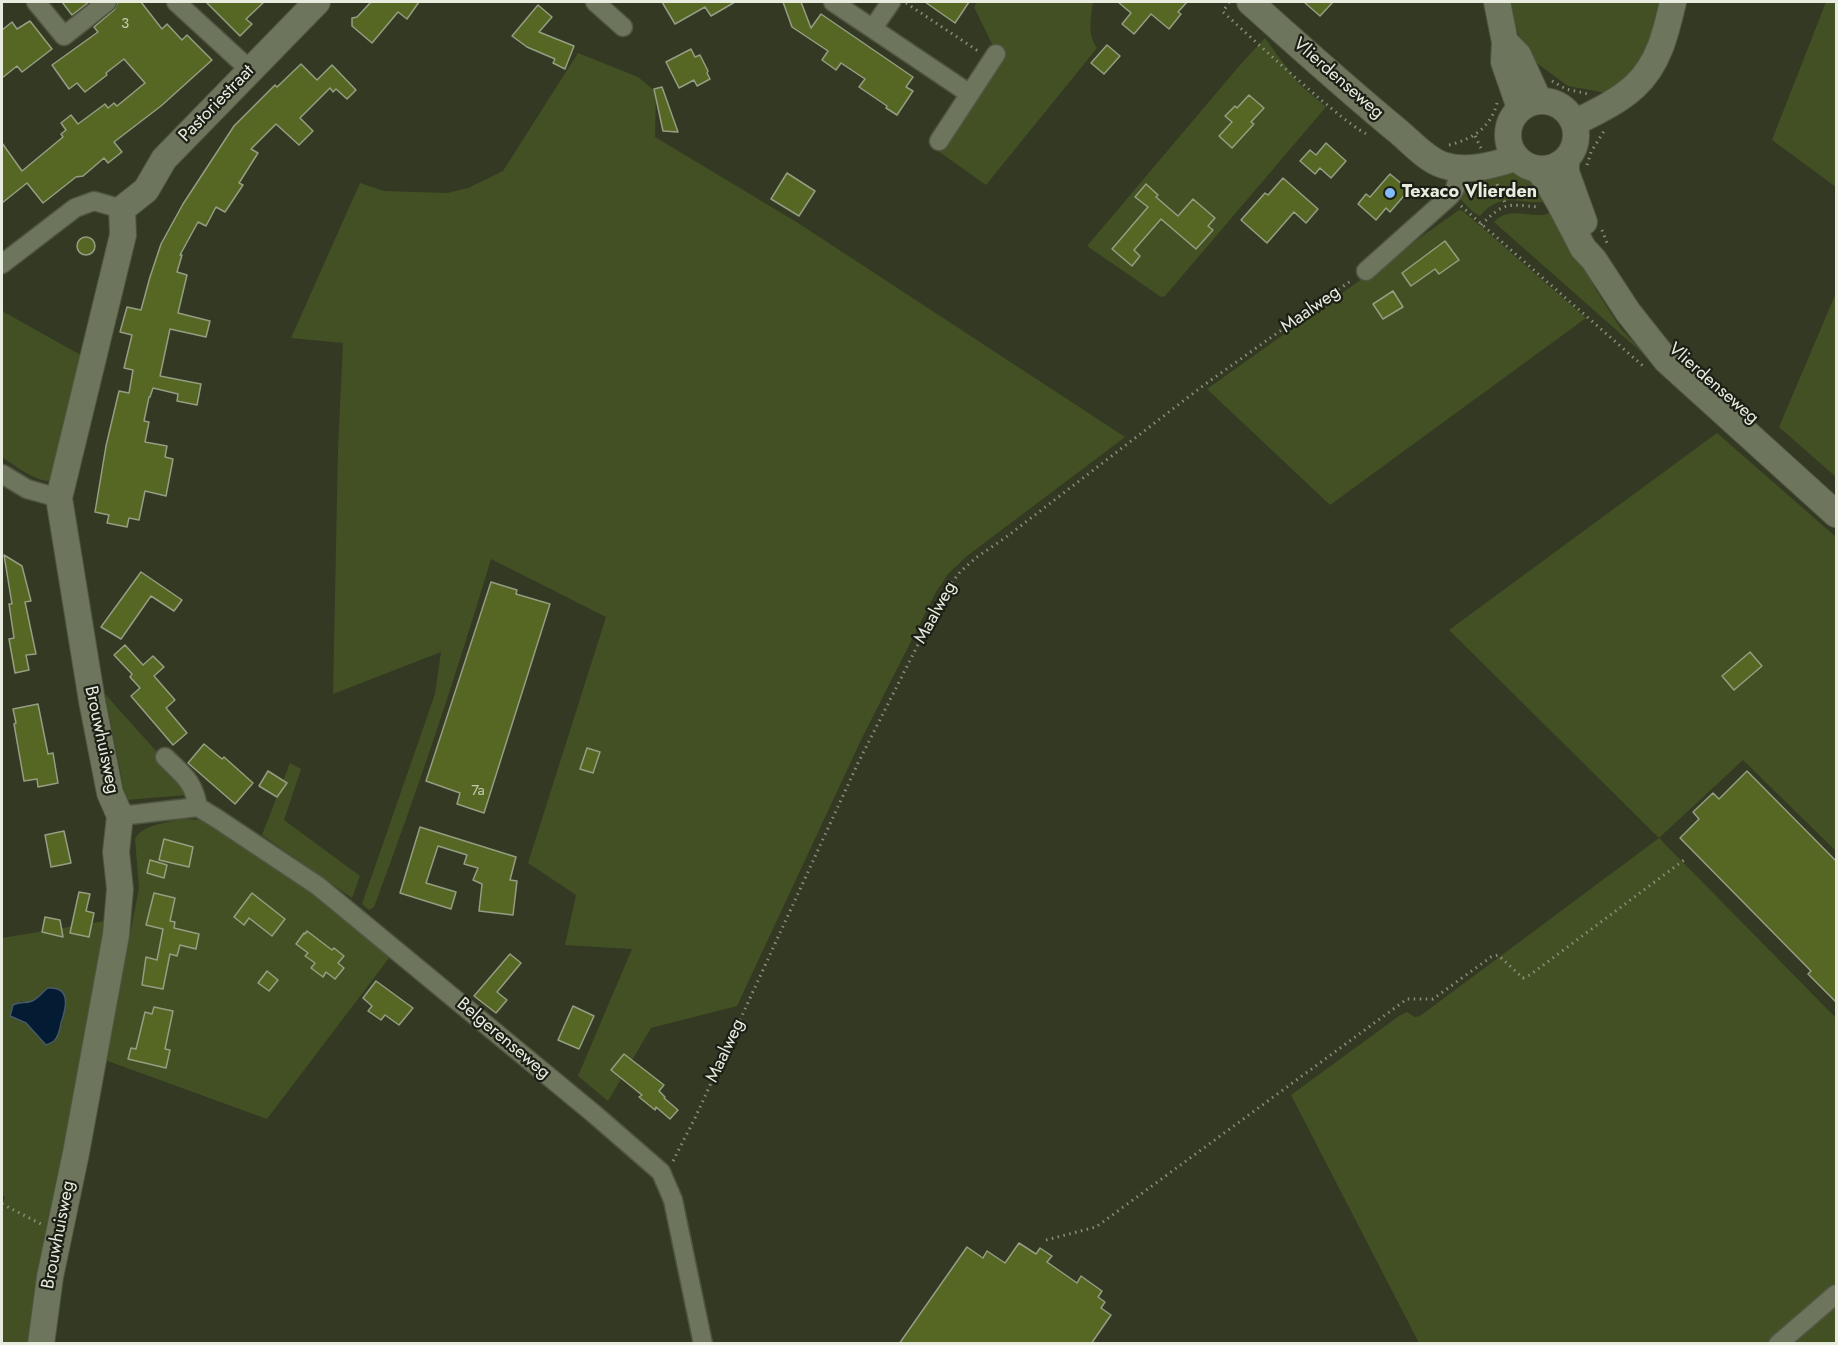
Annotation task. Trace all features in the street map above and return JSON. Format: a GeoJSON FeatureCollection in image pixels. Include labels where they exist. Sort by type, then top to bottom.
{"type":"FeatureCollection","features":[{"type":"Feature","properties":{"kind":"street"},"geometry":{"type":"LineString","coordinates":[[36,2],[64,36],[107,2]]}},
{"type":"Feature","properties":{"kind":"street"},"geometry":{"type":"LineString","coordinates":[[176,2],[249,69]]}},
{"type":"Feature","properties":{"kind":"street","name":"Pastoriestraat"},"geometry":{"type":"LineString","coordinates":[[122,209],[146,190],[164,159],[249,69],[317,2]]}},
{"type":"Feature","properties":{"kind":"street"},"geometry":{"type":"LineString","coordinates":[[595,2],[623,27]]}},
{"type":"Feature","properties":{"kind":"street"},"geometry":{"type":"LineString","coordinates":[[833,2],[970,93]]}},
{"type":"Feature","properties":{"kind":"street"},"geometry":{"type":"LineString","coordinates":[[873,28],[891,2]]}},
{"type":"Feature","properties":{"kind":"street","name":"Vlierdenseweg"},"geometry":{"type":"LineString","coordinates":[[1250,2],[1436,162],[1448,167],[1460,168],[1491,166],[1520,156],[1546,179],[1583,248],[1602,256]]}},
{"type":"Feature","properties":{"kind":"street"},"geometry":{"type":"LineString","coordinates":[[1497,2],[1504,42],[1518,55],[1530,104]]}},
{"type":"Feature","properties":{"kind":"street"},"geometry":{"type":"LineString","coordinates":[[1574,123],[1635,86],[1649,69],[1662,45],[1673,2]]}},
{"type":"Feature","properties":{"kind":"street"},"geometry":{"type":"LineString","coordinates":[[939,141],[994,57]]}},
{"type":"Feature","properties":{"kind":"street"},"geometry":{"type":"LineString","coordinates":[[1547,101],[1560,106],[1571,116],[1574,123],[1576,166],[1553,168],[1520,156],[1508,129],[1512,118],[1530,104],[1547,101]]}},
{"type":"Feature","properties":{"kind":"street","name":"Vlierdenseweg"},"geometry":{"type":"LineString","coordinates":[[1576,166],[1566,172],[1592,244],[1602,256],[1628,312],[1666,360],[1836,514]]}},
{"type":"Feature","properties":{"kind":"street"},"geometry":{"type":"LineString","coordinates":[[1366,271],[1450,196],[1455,189],[1460,168]]}},
{"type":"Feature","properties":{"kind":"street"},"geometry":{"type":"LineString","coordinates":[[2,264],[75,208],[94,201],[122,209]]}},
{"type":"Feature","properties":{"kind":"street","name":"Brouwhuisweg"},"geometry":{"type":"LineString","coordinates":[[41,1344],[43,1318],[116,935],[120,889],[116,852],[120,816],[110,793],[105,770],[59,498],[123,235],[122,209]]}},
{"type":"Feature","properties":{"kind":"street"},"geometry":{"type":"LineString","coordinates":[[2,474],[27,489],[59,498]]}},
{"type":"Feature","properties":{"kind":"street"},"geometry":{"type":"LineString","coordinates":[[120,816],[198,807],[195,790],[165,757]]}},
{"type":"Feature","properties":{"kind":"street","name":"Belgerenseweg"},"geometry":{"type":"LineString","coordinates":[[198,807],[318,886],[661,1172],[673,1200],[703,1344]]}},
{"type":"Feature","properties":{"kind":"street"},"geometry":{"type":"LineString","coordinates":[[1778,1344],[1836,1294]]}},
{"type":"Feature","properties":{"kind":"path"},"geometry":{"type":"LineString","coordinates":[[904,2],[994,57]]}},
{"type":"Feature","properties":{"kind":"path"},"geometry":{"type":"LineString","coordinates":[[1229,2],[1223,12],[1230,19],[1321,100],[1357,129],[1366,135],[1373,135]]}},
{"type":"Feature","properties":{"kind":"path"},"geometry":{"type":"LineString","coordinates":[[1576,166],[1591,152],[1610,122]]}},
{"type":"Feature","properties":{"kind":"path"},"geometry":{"type":"LineString","coordinates":[[1450,196],[1482,225],[1499,208],[1506,206]]}},
{"type":"Feature","properties":{"kind":"path"},"geometry":{"type":"LineString","coordinates":[[1599,222],[1602,256]]}},
{"type":"Feature","properties":{"kind":"path","name":"Maalweg"},"geometry":{"type":"LineString","coordinates":[[661,1172],[676,1159],[858,763],[931,619],[948,588],[960,572],[977,556],[1005,538],[1204,385],[1366,271]]}},
{"type":"Feature","properties":{"kind":"path"},"geometry":{"type":"LineString","coordinates":[[1046,1240],[1096,1227],[1407,999],[1433,999],[1491,957],[1498,955],[1523,978],[1530,975],[1684,860]]}},
{"type":"Feature","properties":{"kind":"path"},"geometry":{"type":"LineString","coordinates":[[2,1204],[46,1227],[60,1231]]}},
{"type":"Feature","properties":{"kind":"green space"},"geometry":{"type":"Polygon","coordinates":[[[977,2],[1093,2],[1091,32],[1097,48],[986,185],[938,151],[1002,54],[994,48],[974,7],[977,2]]]}},
{"type":"Feature","properties":{"kind":"green space"},"geometry":{"type":"Polygon","coordinates":[[[1508,2],[1668,2],[1641,68],[1606,93],[1568,86],[1538,64],[1530,62],[1508,2]]]}},
{"type":"Feature","properties":{"kind":"green space"},"geometry":{"type":"Polygon","coordinates":[[[1826,2],[1836,2],[1836,187],[1772,140],[1826,2]]]}},
{"type":"Feature","properties":{"kind":"green space"},"geometry":{"type":"Polygon","coordinates":[[[1265,38],[1298,83],[1326,107],[1165,296],[1161,297],[1087,246],[1265,38]]]}},
{"type":"Feature","properties":{"kind":"green space"},"geometry":{"type":"Polygon","coordinates":[[[578,53],[638,77],[656,92],[655,137],[798,223],[1125,437],[967,556],[948,574],[936,592],[861,740],[737,1006],[651,1028],[608,1101],[578,1076],[632,949],[565,945],[576,895],[528,863],[606,617],[491,559],[421,777],[374,907],[369,910],[362,904],[435,694],[441,652],[333,694],[338,448],[343,343],[291,338],[360,183],[384,191],[447,193],[468,188],[503,171],[578,53]]]}},
{"type":"Feature","properties":{"kind":"green space"},"geometry":{"type":"Polygon","coordinates":[[[1500,167],[1530,178],[1552,200],[1506,201],[1489,207],[1480,216],[1473,212],[1460,199],[1472,184],[1500,167]]]}},
{"type":"Feature","properties":{"kind":"green space"},"geometry":{"type":"Polygon","coordinates":[[[1459,210],[1463,211],[1586,318],[1330,505],[1207,389],[1459,210]]]}},
{"type":"Feature","properties":{"kind":"green space"},"geometry":{"type":"Polygon","coordinates":[[[1556,210],[1596,290],[1621,329],[1648,358],[1494,222],[1499,217],[1511,213],[1542,215],[1556,210]]]}},
{"type":"Feature","properties":{"kind":"green space"},"geometry":{"type":"Polygon","coordinates":[[[1836,293],[1836,477],[1779,427],[1836,293]]]}},
{"type":"Feature","properties":{"kind":"green space"},"geometry":{"type":"Polygon","coordinates":[[[2,311],[86,358],[54,481],[33,477],[2,457],[2,311]]]}},
{"type":"Feature","properties":{"kind":"green space"},"geometry":{"type":"Polygon","coordinates":[[[1717,433],[1836,537],[1836,851],[1743,760],[1659,838],[1449,630],[1717,433]]]}},
{"type":"Feature","properties":{"kind":"green space"},"geometry":{"type":"Polygon","coordinates":[[[105,694],[183,781],[187,795],[126,800],[105,694]]]}},
{"type":"Feature","properties":{"kind":"green space"},"geometry":{"type":"Polygon","coordinates":[[[290,763],[301,769],[284,820],[360,876],[352,898],[262,835],[290,763]]]}},
{"type":"Feature","properties":{"kind":"green space"},"geometry":{"type":"Polygon","coordinates":[[[182,819],[208,820],[308,886],[392,954],[267,1119],[105,1060],[139,888],[135,839],[149,827],[182,819]]]}},
{"type":"Feature","properties":{"kind":"green space"},"geometry":{"type":"Polygon","coordinates":[[[1659,838],[1836,1018],[1836,1283],[1766,1343],[1419,1343],[1291,1095],[1399,1016],[1407,1012],[1415,1017],[1420,1016],[1659,838]]]}},
{"type":"Feature","properties":{"kind":"green space"},"geometry":{"type":"Polygon","coordinates":[[[111,920],[29,1343],[2,1343],[2,1205],[5,1197],[2,1195],[2,938],[111,920]],[[41,993],[32,1001],[20,1001],[26,1023],[46,1045],[51,1043],[57,1034],[66,1007],[41,993]]]}},
{"type":"Feature","properties":{"kind":"green space"},"geometry":{"type":"Polygon","coordinates":[[[1836,1301],[1836,1343],[1788,1343],[1836,1301]]]}},
{"type":"Feature","properties":{"kind":"water"},"geometry":{"type":"Polygon","coordinates":[[[48,988],[61,991],[65,1005],[57,1037],[46,1045],[26,1023],[10,1016],[13,1005],[30,1002],[48,988]]]}},
{"type":"Feature","properties":{"kind":"building"},"geometry":{"type":"Polygon","coordinates":[[[62,2],[89,2],[72,15],[62,2]]]}},
{"type":"Feature","properties":{"kind":"building"},"geometry":{"type":"Polygon","coordinates":[[[118,2],[141,2],[162,29],[167,24],[182,40],[187,35],[212,60],[161,106],[114,142],[122,152],[108,163],[104,158],[83,176],[76,177],[43,203],[27,183],[2,203],[2,143],[22,171],[63,137],[61,134],[66,130],[61,123],[71,115],[78,124],[105,104],[108,108],[114,103],[117,106],[145,83],[124,59],[85,92],[77,83],[69,89],[52,65],[98,32],[94,27],[114,10],[118,2]]]}},
{"type":"Feature","properties":{"kind":"building"},"geometry":{"type":"Polygon","coordinates":[[[206,2],[264,2],[246,19],[252,24],[240,36],[206,2]]]}},
{"type":"Feature","properties":{"kind":"building"},"geometry":{"type":"Polygon","coordinates":[[[371,2],[419,2],[407,19],[398,12],[372,43],[352,26],[352,18],[357,17],[371,2]]]}},
{"type":"Feature","properties":{"kind":"building"},"geometry":{"type":"Polygon","coordinates":[[[662,2],[735,2],[711,16],[705,7],[675,24],[662,2]]]}},
{"type":"Feature","properties":{"kind":"building"},"geometry":{"type":"Polygon","coordinates":[[[783,2],[801,2],[811,28],[821,14],[913,77],[906,87],[913,91],[897,115],[859,87],[865,79],[841,63],[836,70],[822,60],[828,51],[792,27],[783,2]]]}},
{"type":"Feature","properties":{"kind":"building"},"geometry":{"type":"Polygon","coordinates":[[[925,2],[969,2],[955,23],[925,2]]]}},
{"type":"Feature","properties":{"kind":"building"},"geometry":{"type":"Polygon","coordinates":[[[1118,2],[1187,2],[1178,12],[1181,14],[1169,29],[1151,14],[1134,34],[1122,24],[1131,13],[1118,2]]]}},
{"type":"Feature","properties":{"kind":"building"},"geometry":{"type":"Polygon","coordinates":[[[1304,2],[1333,2],[1320,16],[1304,2]]]}},
{"type":"Feature","properties":{"kind":"building"},"geometry":{"type":"Polygon","coordinates":[[[538,5],[552,17],[539,32],[574,46],[565,69],[553,63],[555,59],[527,47],[512,36],[538,5]]]}},
{"type":"Feature","properties":{"kind":"building"},"geometry":{"type":"Polygon","coordinates":[[[30,21],[52,49],[22,72],[17,66],[2,78],[2,30],[12,22],[17,29],[30,21]]]}},
{"type":"Feature","properties":{"kind":"building"},"geometry":{"type":"Polygon","coordinates":[[[1107,45],[1120,56],[1104,74],[1091,63],[1107,45]]]}},
{"type":"Feature","properties":{"kind":"building"},"geometry":{"type":"Polygon","coordinates":[[[691,49],[695,57],[700,55],[710,79],[697,86],[694,80],[679,88],[666,62],[691,49]]]}},
{"type":"Feature","properties":{"kind":"building"},"geometry":{"type":"Polygon","coordinates":[[[301,64],[317,80],[332,65],[356,90],[347,99],[336,89],[333,92],[330,88],[300,118],[313,131],[299,145],[276,124],[251,149],[258,153],[239,183],[243,185],[225,212],[216,207],[206,226],[198,222],[180,255],[182,255],[177,272],[187,275],[178,313],[210,321],[206,337],[170,329],[160,376],[201,384],[197,405],[177,401],[178,394],[153,388],[144,421],[149,422],[145,442],[167,446],[165,457],[173,459],[166,496],[145,491],[139,520],[129,518],[127,527],[107,523],[109,515],[95,512],[106,446],[119,391],[129,393],[133,370],[124,368],[132,335],[120,332],[127,307],[141,310],[161,244],[183,204],[234,126],[275,85],[277,87],[301,64]]]}},
{"type":"Feature","properties":{"kind":"building"},"geometry":{"type":"Polygon","coordinates":[[[662,87],[678,132],[663,131],[654,89],[662,87]]]}},
{"type":"Feature","properties":{"kind":"building"},"geometry":{"type":"Polygon","coordinates":[[[1249,95],[1264,108],[1251,122],[1254,124],[1232,148],[1219,136],[1232,122],[1225,116],[1235,106],[1237,108],[1249,95]]]}},
{"type":"Feature","properties":{"kind":"building"},"geometry":{"type":"Polygon","coordinates":[[[1326,143],[1346,161],[1331,178],[1320,168],[1315,174],[1300,161],[1310,150],[1316,155],[1326,143]]]}},
{"type":"Feature","properties":{"kind":"building"},"geometry":{"type":"Polygon","coordinates":[[[787,173],[815,191],[799,216],[771,199],[787,173]]]}},
{"type":"Feature","properties":{"kind":"building"},"geometry":{"type":"Polygon","coordinates":[[[1390,174],[1409,190],[1390,212],[1386,208],[1376,220],[1358,204],[1366,194],[1370,197],[1390,174]]]}},
{"type":"Feature","properties":{"kind":"building"},"geometry":{"type":"Polygon","coordinates":[[[1283,178],[1318,209],[1306,223],[1294,212],[1267,243],[1241,220],[1265,193],[1268,195],[1283,178]]]}},
{"type":"Feature","properties":{"kind":"building"},"geometry":{"type":"Polygon","coordinates":[[[1146,184],[1158,195],[1156,197],[1178,216],[1193,199],[1215,218],[1208,226],[1213,230],[1196,249],[1161,219],[1134,250],[1140,256],[1132,266],[1112,249],[1148,207],[1135,197],[1146,184]]]}},
{"type":"Feature","properties":{"kind":"building"},"geometry":{"type":"Polygon","coordinates":[[[82,237],[90,237],[95,242],[93,253],[82,255],[77,250],[77,242],[82,237]]]}},
{"type":"Feature","properties":{"kind":"building"},"geometry":{"type":"Polygon","coordinates":[[[1445,241],[1459,260],[1439,274],[1435,269],[1411,286],[1402,273],[1445,241]]]}},
{"type":"Feature","properties":{"kind":"building"},"geometry":{"type":"Polygon","coordinates":[[[1393,291],[1403,307],[1383,319],[1373,304],[1393,291]]]}},
{"type":"Feature","properties":{"kind":"building"},"geometry":{"type":"Polygon","coordinates":[[[4,555],[22,566],[31,601],[25,602],[36,654],[26,655],[29,670],[15,673],[9,639],[14,638],[9,604],[12,604],[4,555]]]}},
{"type":"Feature","properties":{"kind":"building"},"geometry":{"type":"Polygon","coordinates":[[[141,572],[182,600],[174,611],[151,596],[121,639],[101,627],[141,572]]]}},
{"type":"Feature","properties":{"kind":"building"},"geometry":{"type":"Polygon","coordinates":[[[491,582],[517,590],[516,594],[550,604],[484,813],[457,804],[460,793],[426,781],[491,582]]]}},
{"type":"Feature","properties":{"kind":"building"},"geometry":{"type":"Polygon","coordinates":[[[125,645],[143,665],[153,656],[164,667],[154,676],[175,700],[166,708],[187,733],[173,745],[131,696],[140,688],[130,677],[132,674],[114,655],[125,645]]]}},
{"type":"Feature","properties":{"kind":"building"},"geometry":{"type":"Polygon","coordinates":[[[1750,652],[1762,666],[1734,690],[1722,676],[1750,652]]]}},
{"type":"Feature","properties":{"kind":"building"},"geometry":{"type":"Polygon","coordinates":[[[38,704],[48,754],[53,753],[58,783],[38,787],[37,779],[24,781],[13,709],[38,704]]]}},
{"type":"Feature","properties":{"kind":"building"},"geometry":{"type":"Polygon","coordinates":[[[204,744],[222,759],[224,757],[253,783],[235,804],[188,763],[204,744]]]}},
{"type":"Feature","properties":{"kind":"building"},"geometry":{"type":"Polygon","coordinates":[[[587,748],[600,752],[593,773],[580,769],[587,748]]]}},
{"type":"Feature","properties":{"kind":"building"},"geometry":{"type":"Polygon","coordinates":[[[268,771],[287,783],[277,797],[259,786],[268,771]]]}},
{"type":"Feature","properties":{"kind":"building"},"geometry":{"type":"Polygon","coordinates":[[[1747,771],[1836,861],[1836,1002],[1808,974],[1811,971],[1680,838],[1699,819],[1693,812],[1713,793],[1719,799],[1747,771]]]}},
{"type":"Feature","properties":{"kind":"building"},"geometry":{"type":"Polygon","coordinates":[[[420,827],[516,857],[510,880],[517,881],[513,915],[479,911],[482,884],[473,880],[478,868],[464,864],[467,855],[438,846],[426,883],[456,892],[451,909],[400,893],[420,827]]]}},
{"type":"Feature","properties":{"kind":"building"},"geometry":{"type":"Polygon","coordinates":[[[64,831],[71,863],[51,867],[45,835],[64,831]]]}},
{"type":"Feature","properties":{"kind":"building"},"geometry":{"type":"Polygon","coordinates":[[[164,839],[193,847],[189,867],[159,860],[164,839]]]}},
{"type":"Feature","properties":{"kind":"building"},"geometry":{"type":"Polygon","coordinates":[[[150,860],[167,865],[164,878],[147,873],[150,860]]]}},
{"type":"Feature","properties":{"kind":"building"},"geometry":{"type":"Polygon","coordinates":[[[79,892],[90,894],[86,911],[94,913],[89,937],[70,933],[79,892]]]}},
{"type":"Feature","properties":{"kind":"building"},"geometry":{"type":"Polygon","coordinates":[[[154,893],[175,898],[170,921],[175,922],[174,928],[199,934],[196,949],[180,945],[177,956],[170,954],[163,989],[142,985],[146,957],[157,960],[163,929],[146,925],[154,893]]]}},
{"type":"Feature","properties":{"kind":"building"},"geometry":{"type":"Polygon","coordinates":[[[252,893],[285,919],[272,936],[249,918],[244,925],[234,917],[252,893]]]}},
{"type":"Feature","properties":{"kind":"building"},"geometry":{"type":"Polygon","coordinates":[[[45,917],[60,920],[63,937],[42,932],[45,917]]]}},
{"type":"Feature","properties":{"kind":"building"},"geometry":{"type":"Polygon","coordinates":[[[307,931],[344,956],[338,963],[344,968],[335,979],[326,972],[323,977],[311,968],[315,963],[305,956],[308,953],[296,944],[307,931]]]}},
{"type":"Feature","properties":{"kind":"building"},"geometry":{"type":"Polygon","coordinates":[[[510,954],[521,963],[497,992],[507,1000],[496,1013],[474,996],[510,954]]]}},
{"type":"Feature","properties":{"kind":"building"},"geometry":{"type":"Polygon","coordinates":[[[267,971],[278,980],[269,991],[258,983],[267,971]]]}},
{"type":"Feature","properties":{"kind":"building"},"geometry":{"type":"Polygon","coordinates":[[[376,981],[413,1008],[399,1025],[385,1015],[381,1020],[368,1011],[372,1006],[363,998],[376,981]]]}},
{"type":"Feature","properties":{"kind":"building"},"geometry":{"type":"Polygon","coordinates":[[[573,1006],[594,1016],[579,1049],[558,1040],[573,1006]]]}},
{"type":"Feature","properties":{"kind":"building"},"geometry":{"type":"Polygon","coordinates":[[[154,1007],[173,1011],[165,1049],[170,1050],[166,1068],[128,1059],[131,1048],[136,1049],[145,1012],[152,1014],[154,1007]]]}},
{"type":"Feature","properties":{"kind":"building"},"geometry":{"type":"Polygon","coordinates":[[[624,1054],[664,1085],[659,1091],[678,1110],[670,1119],[639,1097],[642,1095],[611,1070],[624,1054]]]}},
{"type":"Feature","properties":{"kind":"building"},"geometry":{"type":"Polygon","coordinates":[[[1019,1243],[1036,1254],[1040,1248],[1052,1256],[1047,1262],[1077,1283],[1081,1276],[1102,1291],[1098,1297],[1105,1302],[1101,1308],[1111,1315],[1091,1344],[899,1344],[967,1247],[983,1258],[987,1251],[1005,1263],[1019,1243]]]}},
{"type":"Feature","properties":{"kind":"place","name":"Texaco Vlierden"},"geometry":{"type":"Point","coordinates":[1390,193]}}]}
